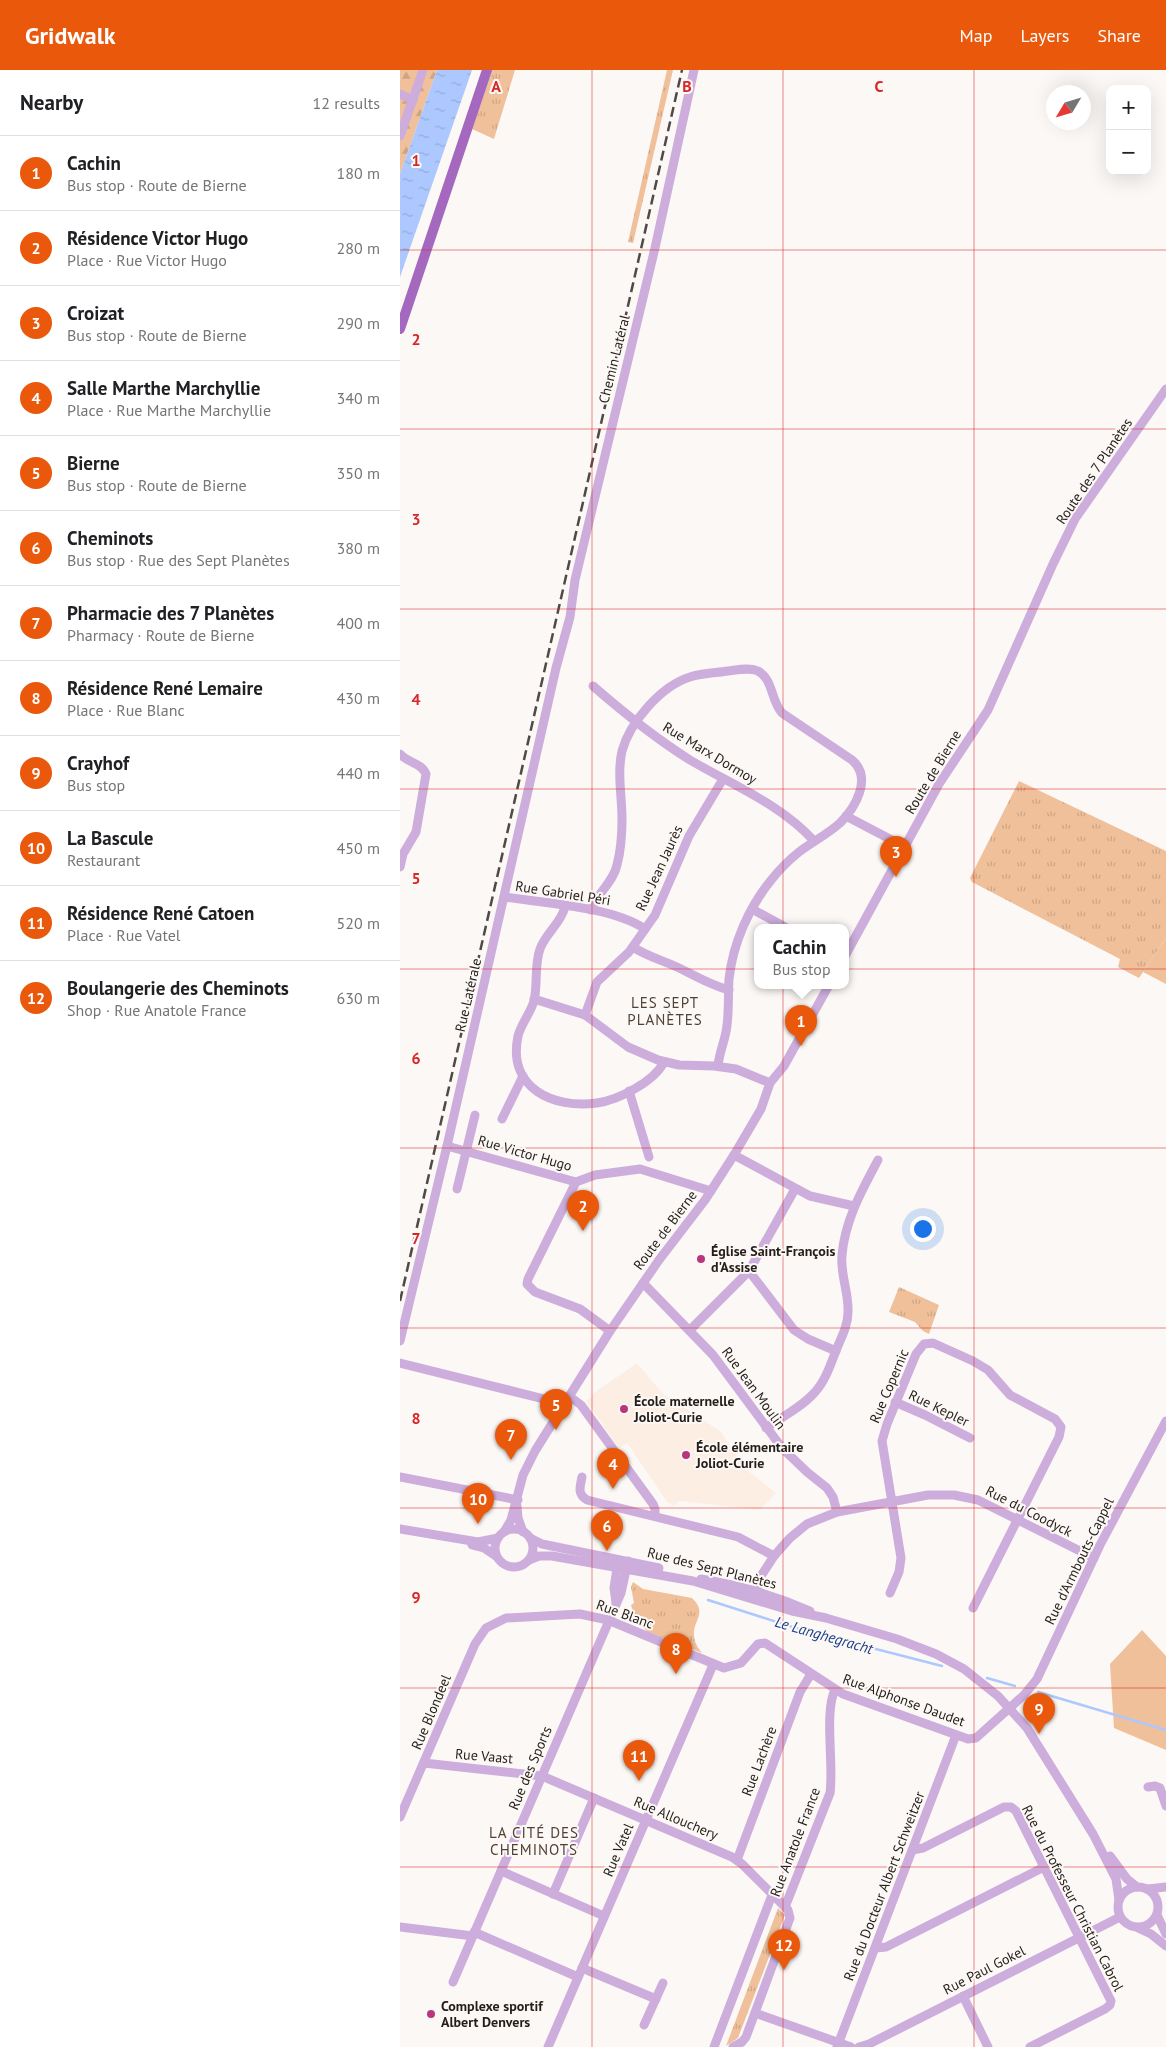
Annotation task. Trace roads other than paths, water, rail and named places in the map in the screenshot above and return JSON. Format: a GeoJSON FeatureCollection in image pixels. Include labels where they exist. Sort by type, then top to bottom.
{"type":"FeatureCollection","features":[{"type":"Feature","properties":{"kind":"main road"},"geometry":{"type":"LineString","coordinates":[[400,329],[487,70]]}},
{"type":"Feature","properties":{"kind":"street"},"geometry":{"type":"LineString","coordinates":[[400,136],[424,70]]}},
{"type":"Feature","properties":{"kind":"street","name":"Chemin Latéral"},"geometry":{"type":"LineString","coordinates":[[560,655],[571,611],[575,580],[655,248],[694,70]]}},
{"type":"Feature","properties":{"kind":"street"},"geometry":{"type":"LineString","coordinates":[[400,94],[413,100]]}},
{"type":"Feature","properties":{"kind":"street","name":"Route des 7 Planètes"},"geometry":{"type":"LineString","coordinates":[[1037,599],[1076,519],[1166,389]]}},
{"type":"Feature","properties":{"kind":"street","name":"Route de Bierne"},"geometry":{"type":"LineString","coordinates":[[849,949],[947,771],[988,710],[1037,599]]}},
{"type":"Feature","properties":{"kind":"street","name":"Rue Latérale"},"geometry":{"type":"LineString","coordinates":[[400,1341],[560,655]]}},
{"type":"Feature","properties":{"kind":"street"},"geometry":{"type":"LineString","coordinates":[[591,910],[594,902],[611,881],[617,867],[622,826],[620,761],[625,741],[636,722],[654,701],[685,679],[698,675],[746,669],[758,671],[767,680],[777,707],[785,716],[852,760],[859,767],[862,778],[861,786],[846,816],[781,869],[752,909],[736,948],[730,970],[728,1024],[718,1066]]}},
{"type":"Feature","properties":{"kind":"street","name":"Rue Marx Dormoy"},"geometry":{"type":"LineString","coordinates":[[593,686],[636,722],[677,752],[778,810],[796,823],[814,841]]}},
{"type":"Feature","properties":{"kind":"street"},"geometry":{"type":"LineString","coordinates":[[400,754],[407,760],[422,767],[426,774],[416,832],[403,854],[400,867]]}},
{"type":"Feature","properties":{"kind":"street","name":"Rue Jean Jaurès"},"geometry":{"type":"LineString","coordinates":[[585,1015],[597,982],[633,947],[646,929],[660,904],[689,836],[723,778]]}},
{"type":"Feature","properties":{"kind":"street"},"geometry":{"type":"LineString","coordinates":[[846,816],[905,848]]}},
{"type":"Feature","properties":{"kind":"street","name":"Rue Gabriel Péri"},"geometry":{"type":"LineString","coordinates":[[504,897],[591,910],[629,919],[646,929]]}},
{"type":"Feature","properties":{"kind":"street"},"geometry":{"type":"LineString","coordinates":[[565,906],[562,916],[546,938],[538,954],[534,999],[520,1031],[518,1041],[518,1062],[523,1076],[531,1087],[544,1097],[564,1104],[599,1102],[629,1091],[654,1075],[664,1062]]}},
{"type":"Feature","properties":{"kind":"street"},"geometry":{"type":"LineString","coordinates":[[752,909],[780,924]]}},
{"type":"Feature","properties":{"kind":"street"},"geometry":{"type":"LineString","coordinates":[[633,947],[641,953],[728,990]]}},
{"type":"Feature","properties":{"kind":"street","name":"Route de Bierne"},"geometry":{"type":"LineString","coordinates":[[501,1535],[511,1520],[519,1488],[531,1457],[610,1331],[711,1191],[734,1155],[761,1109],[770,1083],[784,1066],[827,989]]}},
{"type":"Feature","properties":{"kind":"street"},"geometry":{"type":"LineString","coordinates":[[534,999],[585,1015],[601,1025],[628,1047],[664,1062],[679,1065],[718,1066],[740,1070],[770,1083]]}},
{"type":"Feature","properties":{"kind":"street"},"geometry":{"type":"LineString","coordinates":[[502,1119],[516,1086],[523,1076]]}},
{"type":"Feature","properties":{"kind":"street"},"geometry":{"type":"LineString","coordinates":[[629,1091],[649,1157]]}},
{"type":"Feature","properties":{"kind":"street","name":"Rue Victor Hugo"},"geometry":{"type":"LineString","coordinates":[[457,1189],[475,1115]]}},
{"type":"Feature","properties":{"kind":"street","name":"Rue Victor Hugo"},"geometry":{"type":"LineString","coordinates":[[447,1146],[576,1182],[590,1176],[640,1170],[711,1191]]}},
{"type":"Feature","properties":{"kind":"street"},"geometry":{"type":"LineString","coordinates":[[734,1155],[818,1199],[854,1206]]}},
{"type":"Feature","properties":{"kind":"street"},"geometry":{"type":"LineString","coordinates":[[766,1428],[813,1395],[824,1379],[836,1351],[848,1312],[842,1258],[854,1206],[878,1160]]}},
{"type":"Feature","properties":{"kind":"street","name":"Rue Victor Hugo"},"geometry":{"type":"LineString","coordinates":[[576,1182],[527,1284],[535,1292],[580,1309],[610,1331]]}},
{"type":"Feature","properties":{"kind":"street"},"geometry":{"type":"LineString","coordinates":[[690,1330],[749,1271],[795,1188]]}},
{"type":"Feature","properties":{"kind":"street"},"geometry":{"type":"LineString","coordinates":[[749,1271],[794,1330],[836,1351]]}},
{"type":"Feature","properties":{"kind":"street","name":"Rue Jean Moulin"},"geometry":{"type":"LineString","coordinates":[[643,1283],[718,1361],[766,1428],[792,1458],[828,1488],[833,1497],[837,1512]]}},
{"type":"Feature","properties":{"kind":"street","name":"Rue Copernic"},"geometry":{"type":"LineString","coordinates":[[890,1593],[899,1572],[901,1561],[882,1445],[885,1428],[914,1357],[921,1346],[926,1343],[936,1344],[977,1362],[988,1370],[1010,1395],[1055,1419],[1060,1424],[1061,1431],[1059,1437],[1018,1520]]}},
{"type":"Feature","properties":{"kind":"street"},"geometry":{"type":"LineString","coordinates":[[400,1363],[567,1400],[581,1405],[653,1504],[655,1516]]}},
{"type":"Feature","properties":{"kind":"street","name":"Rue Kepler"},"geometry":{"type":"LineString","coordinates":[[895,1402],[970,1438]]}},
{"type":"Feature","properties":{"kind":"street","name":"Rue d'Armbouts-Cappel"},"geometry":{"type":"LineString","coordinates":[[1010,1707],[1037,1679],[1094,1558],[1166,1422]]}},
{"type":"Feature","properties":{"kind":"street"},"geometry":{"type":"LineString","coordinates":[[400,1477],[517,1499]]}},
{"type":"Feature","properties":{"kind":"street"},"geometry":{"type":"LineString","coordinates":[[582,1477],[579,1490],[585,1499],[738,1537],[774,1556]]}},
{"type":"Feature","properties":{"kind":"street","name":"Rue du Coodyck"},"geometry":{"type":"LineString","coordinates":[[755,1596],[761,1576],[774,1556],[803,1527],[837,1512],[938,1494],[978,1500],[1094,1558]]}},
{"type":"Feature","properties":{"kind":"street","name":"Route de Bierne"},"geometry":{"type":"LineString","coordinates":[[517,1499],[518,1518],[527,1535]]}},
{"type":"Feature","properties":{"kind":"street"},"geometry":{"type":"LineString","coordinates":[[973,1608],[1018,1520]]}},
{"type":"Feature","properties":{"kind":"street"},"geometry":{"type":"LineString","coordinates":[[400,1529],[478,1542],[513,1529],[527,1535],[533,1549],[529,1560],[522,1565],[512,1567],[501,1563],[496,1556],[484,1548],[436,1536]]}},
{"type":"Feature","properties":{"kind":"street"},"geometry":{"type":"LineString","coordinates":[[496,1556],[495,1548],[501,1535]]}},
{"type":"Feature","properties":{"kind":"street","name":"Rue des Sept Planètes"},"geometry":{"type":"LineString","coordinates":[[527,1535],[542,1544],[755,1596],[792,1611],[826,1618],[897,1639],[936,1654],[971,1674],[1010,1707],[1030,1732],[1093,1834]]}},
{"type":"Feature","properties":{"kind":"street","name":"Rue des Sept Planètes"},"geometry":{"type":"LineString","coordinates":[[529,1560],[539,1556],[552,1556],[623,1564]]}},
{"type":"Feature","properties":{"kind":"street","name":"Rue des Sports"},"geometry":{"type":"LineString","coordinates":[[453,1982],[616,1604],[614,1588],[623,1564]]}},
{"type":"Feature","properties":{"kind":"street","name":"Rue Blanc"},"geometry":{"type":"LineString","coordinates":[[475,1644],[490,1626],[510,1616],[575,1614],[608,1620],[713,1665],[726,1668],[739,1665],[762,1642],[770,1645],[811,1674]]}},
{"type":"Feature","properties":{"kind":"street","name":"Rue Blondeel"},"geometry":{"type":"LineString","coordinates":[[400,1817],[475,1644]]}},
{"type":"Feature","properties":{"kind":"street","name":"Rue Vatel"},"geometry":{"type":"LineString","coordinates":[[548,2047],[713,1665]]}},
{"type":"Feature","properties":{"kind":"street","name":"Rue Alphonse Daudet"},"geometry":{"type":"LineString","coordinates":[[811,1674],[835,1690],[968,1739],[976,1738],[1010,1707]]}},
{"type":"Feature","properties":{"kind":"street","name":"Rue Lachère"},"geometry":{"type":"LineString","coordinates":[[737,1860],[800,1692],[811,1674]]}},
{"type":"Feature","properties":{"kind":"street","name":"Rue Anatole France"},"geometry":{"type":"LineString","coordinates":[[733,2047],[745,2039],[755,2013],[790,1920],[789,1912],[785,1907],[830,1793],[831,1704],[835,1690]]}},
{"type":"Feature","properties":{"kind":"street","name":"Rue du Docteur Albert Schweitzer"},"geometry":{"type":"LineString","coordinates":[[838,2045],[956,1734]]}},
{"type":"Feature","properties":{"kind":"street","name":"Rue Vaast"},"geometry":{"type":"LineString","coordinates":[[424,1763],[542,1776]]}},
{"type":"Feature","properties":{"kind":"street","name":"Rue Allouchery"},"geometry":{"type":"LineString","coordinates":[[542,1776],[737,1860],[785,1907]]}},
{"type":"Feature","properties":{"kind":"street"},"geometry":{"type":"LineString","coordinates":[[1148,1787],[1156,1786],[1160,1788],[1166,1806]]}},
{"type":"Feature","properties":{"kind":"street"},"geometry":{"type":"LineString","coordinates":[[554,1894],[594,1798]]}},
{"type":"Feature","properties":{"kind":"street","name":"Rue du Professeur Christian Cabrol"},"geometry":{"type":"LineString","coordinates":[[912,1850],[920,1849],[1004,1807],[1009,1806],[1016,1812],[1111,2000],[1111,2004],[1105,2009],[1030,2047]]}},
{"type":"Feature","properties":{"kind":"street"},"geometry":{"type":"LineString","coordinates":[[1093,1834],[1123,1875],[1137,1887]]}},
{"type":"Feature","properties":{"kind":"street"},"geometry":{"type":"LineString","coordinates":[[1093,1834],[1116,1879],[1120,1917],[1129,1925],[1151,1934],[1166,1946]]}},
{"type":"Feature","properties":{"kind":"street"},"geometry":{"type":"LineString","coordinates":[[875,1948],[886,1947],[1044,1868]]}},
{"type":"Feature","properties":{"kind":"street"},"geometry":{"type":"LineString","coordinates":[[501,1871],[604,1916]]}},
{"type":"Feature","properties":{"kind":"street"},"geometry":{"type":"LineString","coordinates":[[1119,1900],[1126,1891],[1137,1887],[1148,1889],[1166,1887]]}},
{"type":"Feature","properties":{"kind":"street"},"geometry":{"type":"LineString","coordinates":[[1148,1889],[1155,1896],[1166,1934]]}},
{"type":"Feature","properties":{"kind":"street","name":"Rue Anatole France"},"geometry":{"type":"LineString","coordinates":[[714,2047],[772,1895]]}},
{"type":"Feature","properties":{"kind":"street"},"geometry":{"type":"LineString","coordinates":[[1138,1928],[1150,1924],[1166,1898]]}},
{"type":"Feature","properties":{"kind":"street","name":"Rue Paul Gokel"},"geometry":{"type":"LineString","coordinates":[[859,2047],[869,2044],[1120,1917]]}},
{"type":"Feature","properties":{"kind":"street"},"geometry":{"type":"LineString","coordinates":[[400,1927],[474,1934],[578,1977]]}},
{"type":"Feature","properties":{"kind":"street"},"geometry":{"type":"LineString","coordinates":[[582,1968],[656,1999]]}},
{"type":"Feature","properties":{"kind":"street"},"geometry":{"type":"LineString","coordinates":[[644,2025],[663,1983]]}},
{"type":"Feature","properties":{"kind":"street"},"geometry":{"type":"LineString","coordinates":[[962,1996],[988,2047]]}},
{"type":"Feature","properties":{"kind":"street"},"geometry":{"type":"LineString","coordinates":[[755,2013],[838,2045],[851,2047]]}},
{"type":"Feature","properties":{"kind":"water"},"geometry":{"type":"Polygon","coordinates":[[[437,70],[472,70],[400,277],[400,174],[437,70]]]}},
{"type":"Feature","properties":{"kind":"waterway","name":"Le Langhegracht"},"geometry":{"type":"LineString","coordinates":[[708,1600],[802,1630],[942,1666]]}},
{"type":"Feature","properties":{"kind":"waterway","name":"Le Langhegracht"},"geometry":{"type":"LineString","coordinates":[[987,1678],[1015,1686]]}},
{"type":"Feature","properties":{"kind":"waterway","name":"Le Langhegracht"},"geometry":{"type":"LineString","coordinates":[[1038,1692],[1166,1730]]}},
{"type":"Feature","properties":{"kind":"railway"},"geometry":{"type":"LineString","coordinates":[[400,1301],[682,70]]}},
{"type":"Feature","properties":{"kind":"place","name":"Croizat"},"geometry":{"type":"Point","coordinates":[896,877]}},
{"type":"Feature","properties":{"kind":"place","name":"Cachin"},"geometry":{"type":"Point","coordinates":[801,1046]}},
{"type":"Feature","properties":{"kind":"place","name":"Résidence Victor Hugo"},"geometry":{"type":"Point","coordinates":[583,1231]}},
{"type":"Feature","properties":{"kind":"place","name":"Église Saint-François d'Assise"},"geometry":{"type":"Point","coordinates":[701,1259]}},
{"type":"Feature","properties":{"kind":"place","name":"École maternelle Joliot-Curie"},"geometry":{"type":"Point","coordinates":[624,1409]}},
{"type":"Feature","properties":{"kind":"place","name":"Bierne"},"geometry":{"type":"Point","coordinates":[556,1430]}},
{"type":"Feature","properties":{"kind":"place","name":"École élémentaire Joliot-Curie"},"geometry":{"type":"Point","coordinates":[686,1455]}},
{"type":"Feature","properties":{"kind":"place","name":"Pharmacie des 7 Planètes"},"geometry":{"type":"Point","coordinates":[511,1460]}},
{"type":"Feature","properties":{"kind":"place","name":"Salle Marthe Marchyllie"},"geometry":{"type":"Point","coordinates":[613,1489]}},
{"type":"Feature","properties":{"kind":"place","name":"La Bascule"},"geometry":{"type":"Point","coordinates":[478,1524]}},
{"type":"Feature","properties":{"kind":"place","name":"Cheminots"},"geometry":{"type":"Point","coordinates":[607,1551]}},
{"type":"Feature","properties":{"kind":"place","name":"Résidence René Lemaire"},"geometry":{"type":"Point","coordinates":[676,1674]}},
{"type":"Feature","properties":{"kind":"place","name":"Crayhof"},"geometry":{"type":"Point","coordinates":[1039,1734]}},
{"type":"Feature","properties":{"kind":"place","name":"Résidence René Catoen"},"geometry":{"type":"Point","coordinates":[639,1781]}},
{"type":"Feature","properties":{"kind":"place","name":"Boulangerie des Cheminots"},"geometry":{"type":"Point","coordinates":[784,1970]}},
{"type":"Feature","properties":{"kind":"place","name":"Complexe sportif Albert Denvers"},"geometry":{"type":"Point","coordinates":[431,2014]}},
{"type":"Feature","properties":{"kind":"district","name":"LES SEPT PLANÈTES"},"geometry":{"type":"Point","coordinates":[665,1010]}},
{"type":"Feature","properties":{"kind":"district","name":"LA CITÉ DES CHEMINOTS"},"geometry":{"type":"Point","coordinates":[534,1840]}}]}
